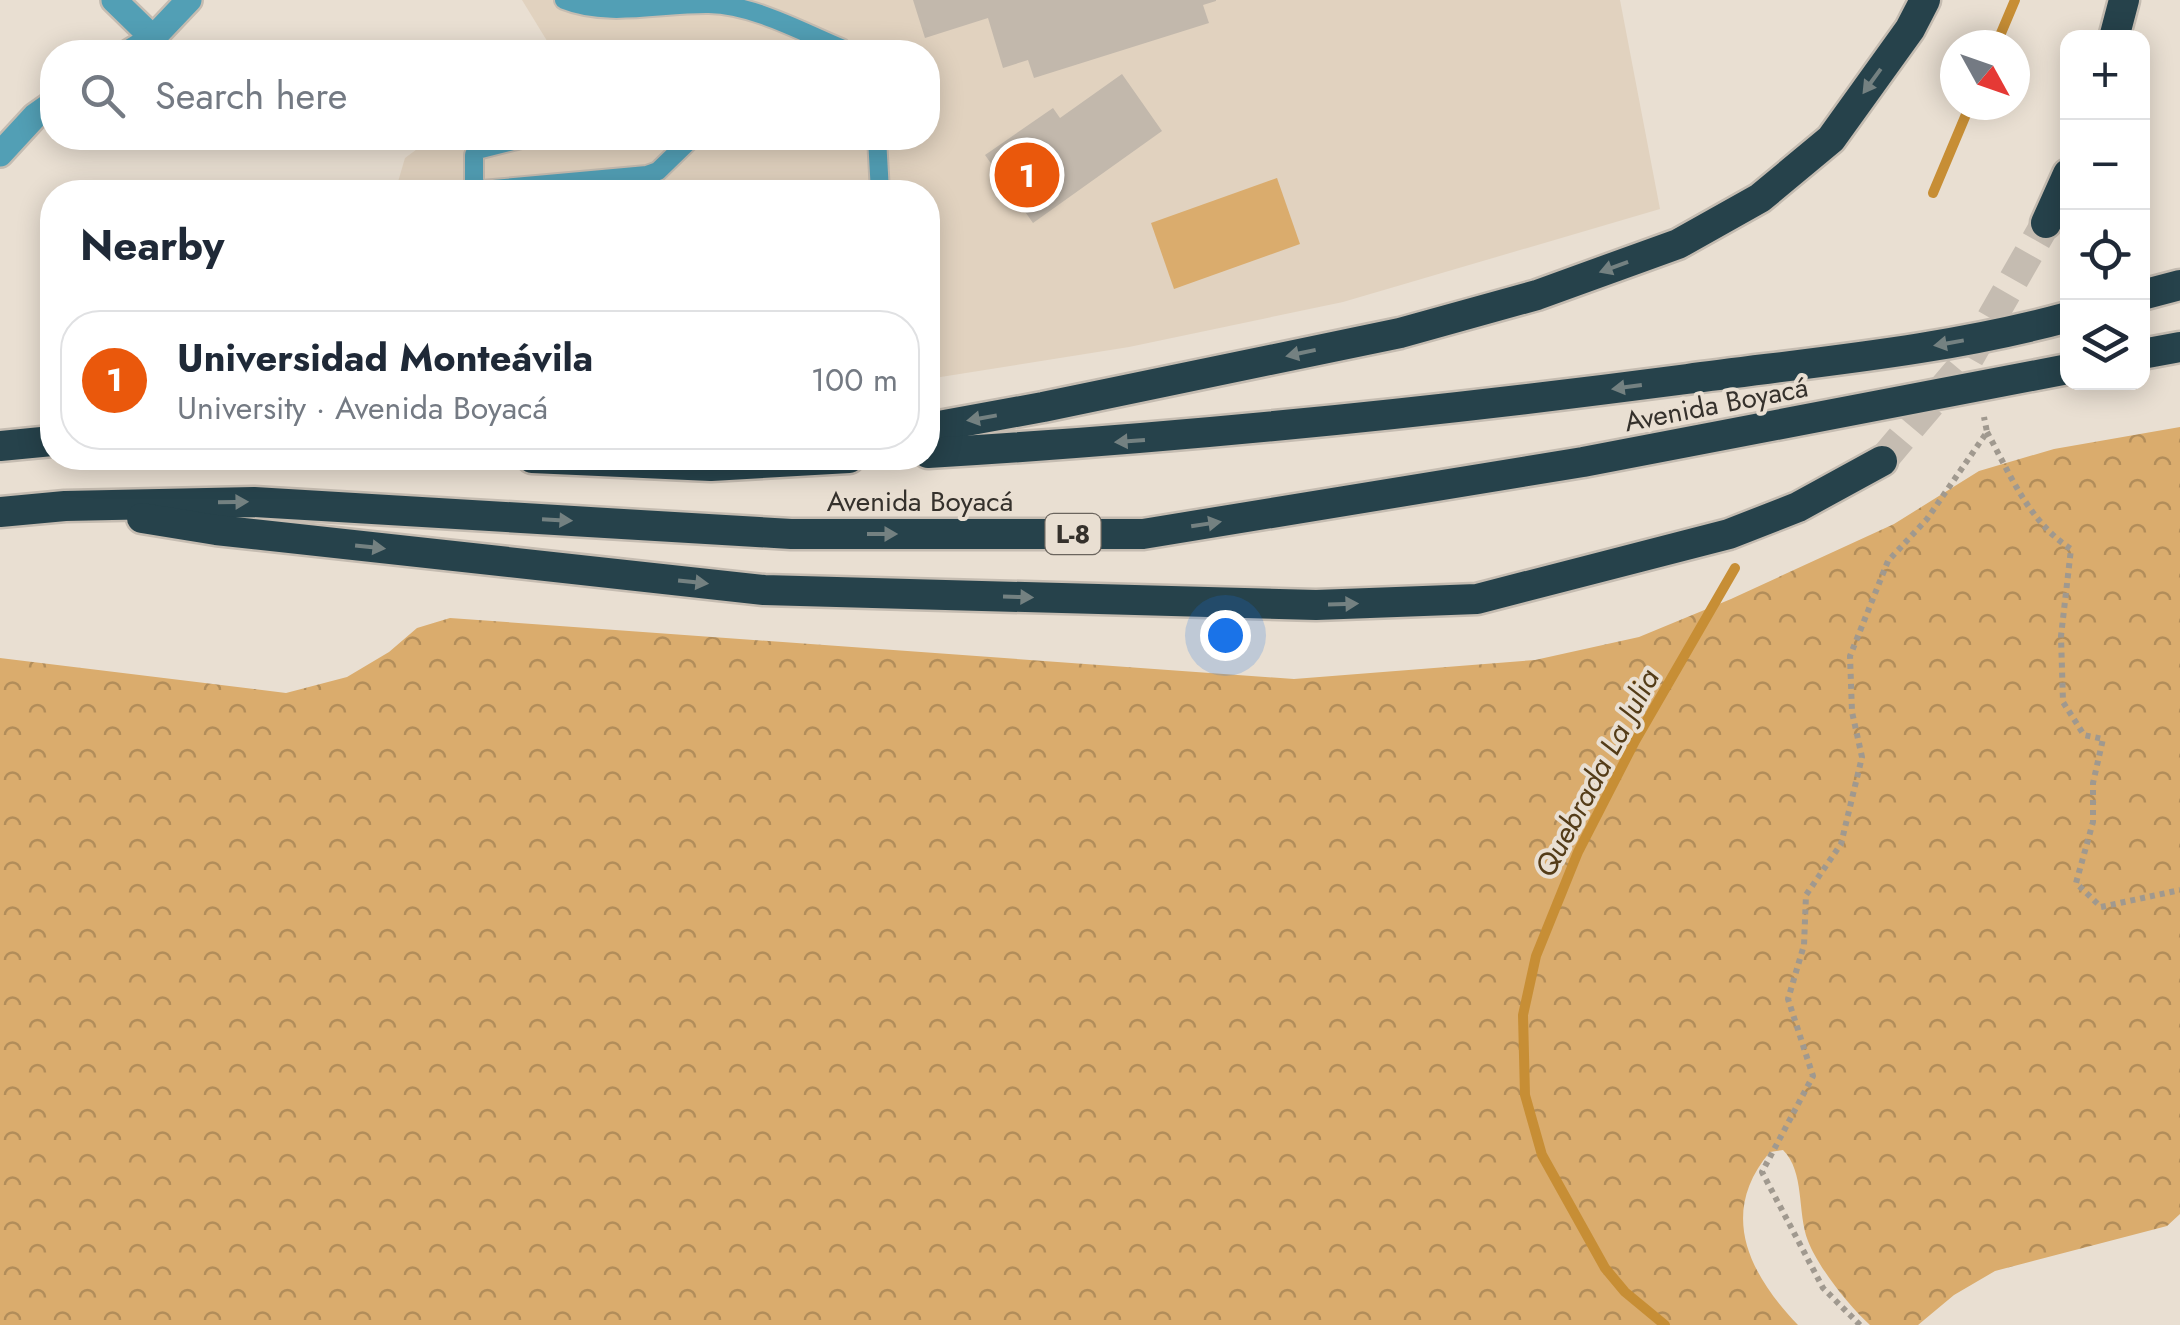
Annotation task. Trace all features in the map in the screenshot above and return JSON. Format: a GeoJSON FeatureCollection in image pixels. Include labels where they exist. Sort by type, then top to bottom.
{"type":"FeatureCollection","features":[{"type":"Feature","properties":{"kind":"highway"},"geometry":{"type":"LineString","coordinates":[[940,426],[1400,332],[1537,294],[1678,244],[1760,198],[1831,139],[1910,29],[1925,0]]}},
{"type":"Feature","properties":{"kind":"highway"},"geometry":{"type":"LineString","coordinates":[[2116,30],[2124,0]]}},
{"type":"Feature","properties":{"kind":"highway"},"geometry":{"type":"LineString","coordinates":[[2046,223],[2060,192]]}},
{"type":"Feature","properties":{"kind":"highway"},"geometry":{"type":"LineString","coordinates":[[2150,294],[2180,285]]}},
{"type":"Feature","properties":{"kind":"highway","name":"Avenida Boyacá"},"geometry":{"type":"LineString","coordinates":[[940,452],[1138,440],[1478,406],[1948,344],[2060,318]]}},
{"type":"Feature","properties":{"kind":"highway"},"geometry":{"type":"LineString","coordinates":[[2150,353],[2180,347]]}},
{"type":"Feature","properties":{"kind":"highway","name":"Avenida Boyacá"},"geometry":{"type":"LineString","coordinates":[[0,512],[66,506],[254,502],[791,534],[1143,534],[1583,462],[2060,371]]}},
{"type":"Feature","properties":{"kind":"highway"},"geometry":{"type":"LineString","coordinates":[[0,446],[40,442]]}},
{"type":"Feature","properties":{"kind":"highway"},"geometry":{"type":"LineString","coordinates":[[66,506],[216,530],[764,590],[1316,605],[1477,598],[1730,534],[1798,507],[1882,461]]}},
{"type":"Feature","properties":{"kind":"street"},"geometry":{"type":"LineString","coordinates":[[114,0],[153,38]]}},
{"type":"Feature","properties":{"kind":"street"},"geometry":{"type":"LineString","coordinates":[[150,40],[189,0]]}},
{"type":"Feature","properties":{"kind":"street"},"geometry":{"type":"LineString","coordinates":[[0,154],[40,112]]}},
{"type":"Feature","properties":{"kind":"lane"},"geometry":{"type":"LineString","coordinates":[[564,0],[584,8],[713,4],[762,16],[821,40]]}},
{"type":"Feature","properties":{"kind":"lane"},"geometry":{"type":"LineString","coordinates":[[474,180],[474,155],[478,150]]}},
{"type":"Feature","properties":{"kind":"lane"},"geometry":{"type":"LineString","coordinates":[[591,180],[658,171],[680,150]]}},
{"type":"Feature","properties":{"kind":"lane"},"geometry":{"type":"LineString","coordinates":[[878,150],[879,180]]}},
{"type":"Feature","properties":{"kind":"path"},"geometry":{"type":"LineString","coordinates":[[1980,386],[1987,432],[2032,513],[2054,538],[2071,548],[2061,636],[2063,702],[2084,735],[2103,739],[2093,783],[2093,822],[2076,882],[2101,907],[2180,890]]}},
{"type":"Feature","properties":{"kind":"path"},"geometry":{"type":"LineString","coordinates":[[1860,1325],[1823,1288],[1762,1172],[1813,1076],[1788,1000],[1804,945],[1806,895],[1841,844],[1862,757],[1852,712],[1850,656],[1888,561],[1927,519],[1987,432]]}},
{"type":"Feature","properties":{"kind":"shaded area"},"geometry":{"type":"Polygon","coordinates":[[[522,0],[1620,0],[1660,209],[1343,302],[1129,347],[940,377],[940,180],[399,180],[405,158],[416,150],[940,150],[940,40],[546,40],[522,0]]]}},
{"type":"Feature","properties":{"kind":"green space"},"geometry":{"type":"Polygon","coordinates":[[[1277,178],[1300,244],[1174,289],[1151,223],[1277,178]]]}},
{"type":"Feature","properties":{"kind":"green space"},"geometry":{"type":"Polygon","coordinates":[[[2180,427],[2180,1214],[2167,1226],[1995,1271],[1954,1295],[1918,1325],[1870,1325],[1835,1286],[1808,1241],[1795,1169],[1783,1150],[1770,1152],[1754,1175],[1743,1220],[1754,1264],[1798,1325],[0,1325],[0,658],[286,693],[347,677],[389,652],[417,628],[450,618],[1294,679],[1535,660],[1639,637],[1731,599],[1894,524],[1979,471],[2054,449],[2180,427]]]}},
{"type":"Feature","properties":{"kind":"building"},"geometry":{"type":"Polygon","coordinates":[[[913,0],[1216,1],[1203,5],[1209,23],[1034,78],[1028,60],[1003,68],[988,18],[925,38],[913,0]]]}},
{"type":"Feature","properties":{"kind":"building"},"geometry":{"type":"Polygon","coordinates":[[[1122,74],[1162,131],[1033,223],[985,155],[1053,108],[1060,118],[1122,74]]]}},
{"type":"Feature","properties":{"kind":"waterway","name":"Quebrada La Julia"},"geometry":{"type":"LineString","coordinates":[[2002,30],[2015,0]]}},
{"type":"Feature","properties":{"kind":"waterway","name":"Quebrada La Julia"},"geometry":{"type":"LineString","coordinates":[[1933,193],[1964,120]]}},
{"type":"Feature","properties":{"kind":"waterway","name":"Quebrada La Julia"},"geometry":{"type":"LineString","coordinates":[[1665,1325],[1625,1292],[1605,1268],[1542,1155],[1525,1095],[1523,1015],[1536,956],[1578,852],[1635,741],[1735,568]]}},
{"type":"Feature","properties":{"kind":"tunnel"},"geometry":{"type":"LineString","coordinates":[[1882,461],[1969,358],[2046,223]]}},
{"type":"Feature","properties":{"kind":"place","name":"Universidad Monteávila"},"geometry":{"type":"Point","coordinates":[1027,175]}}]}
